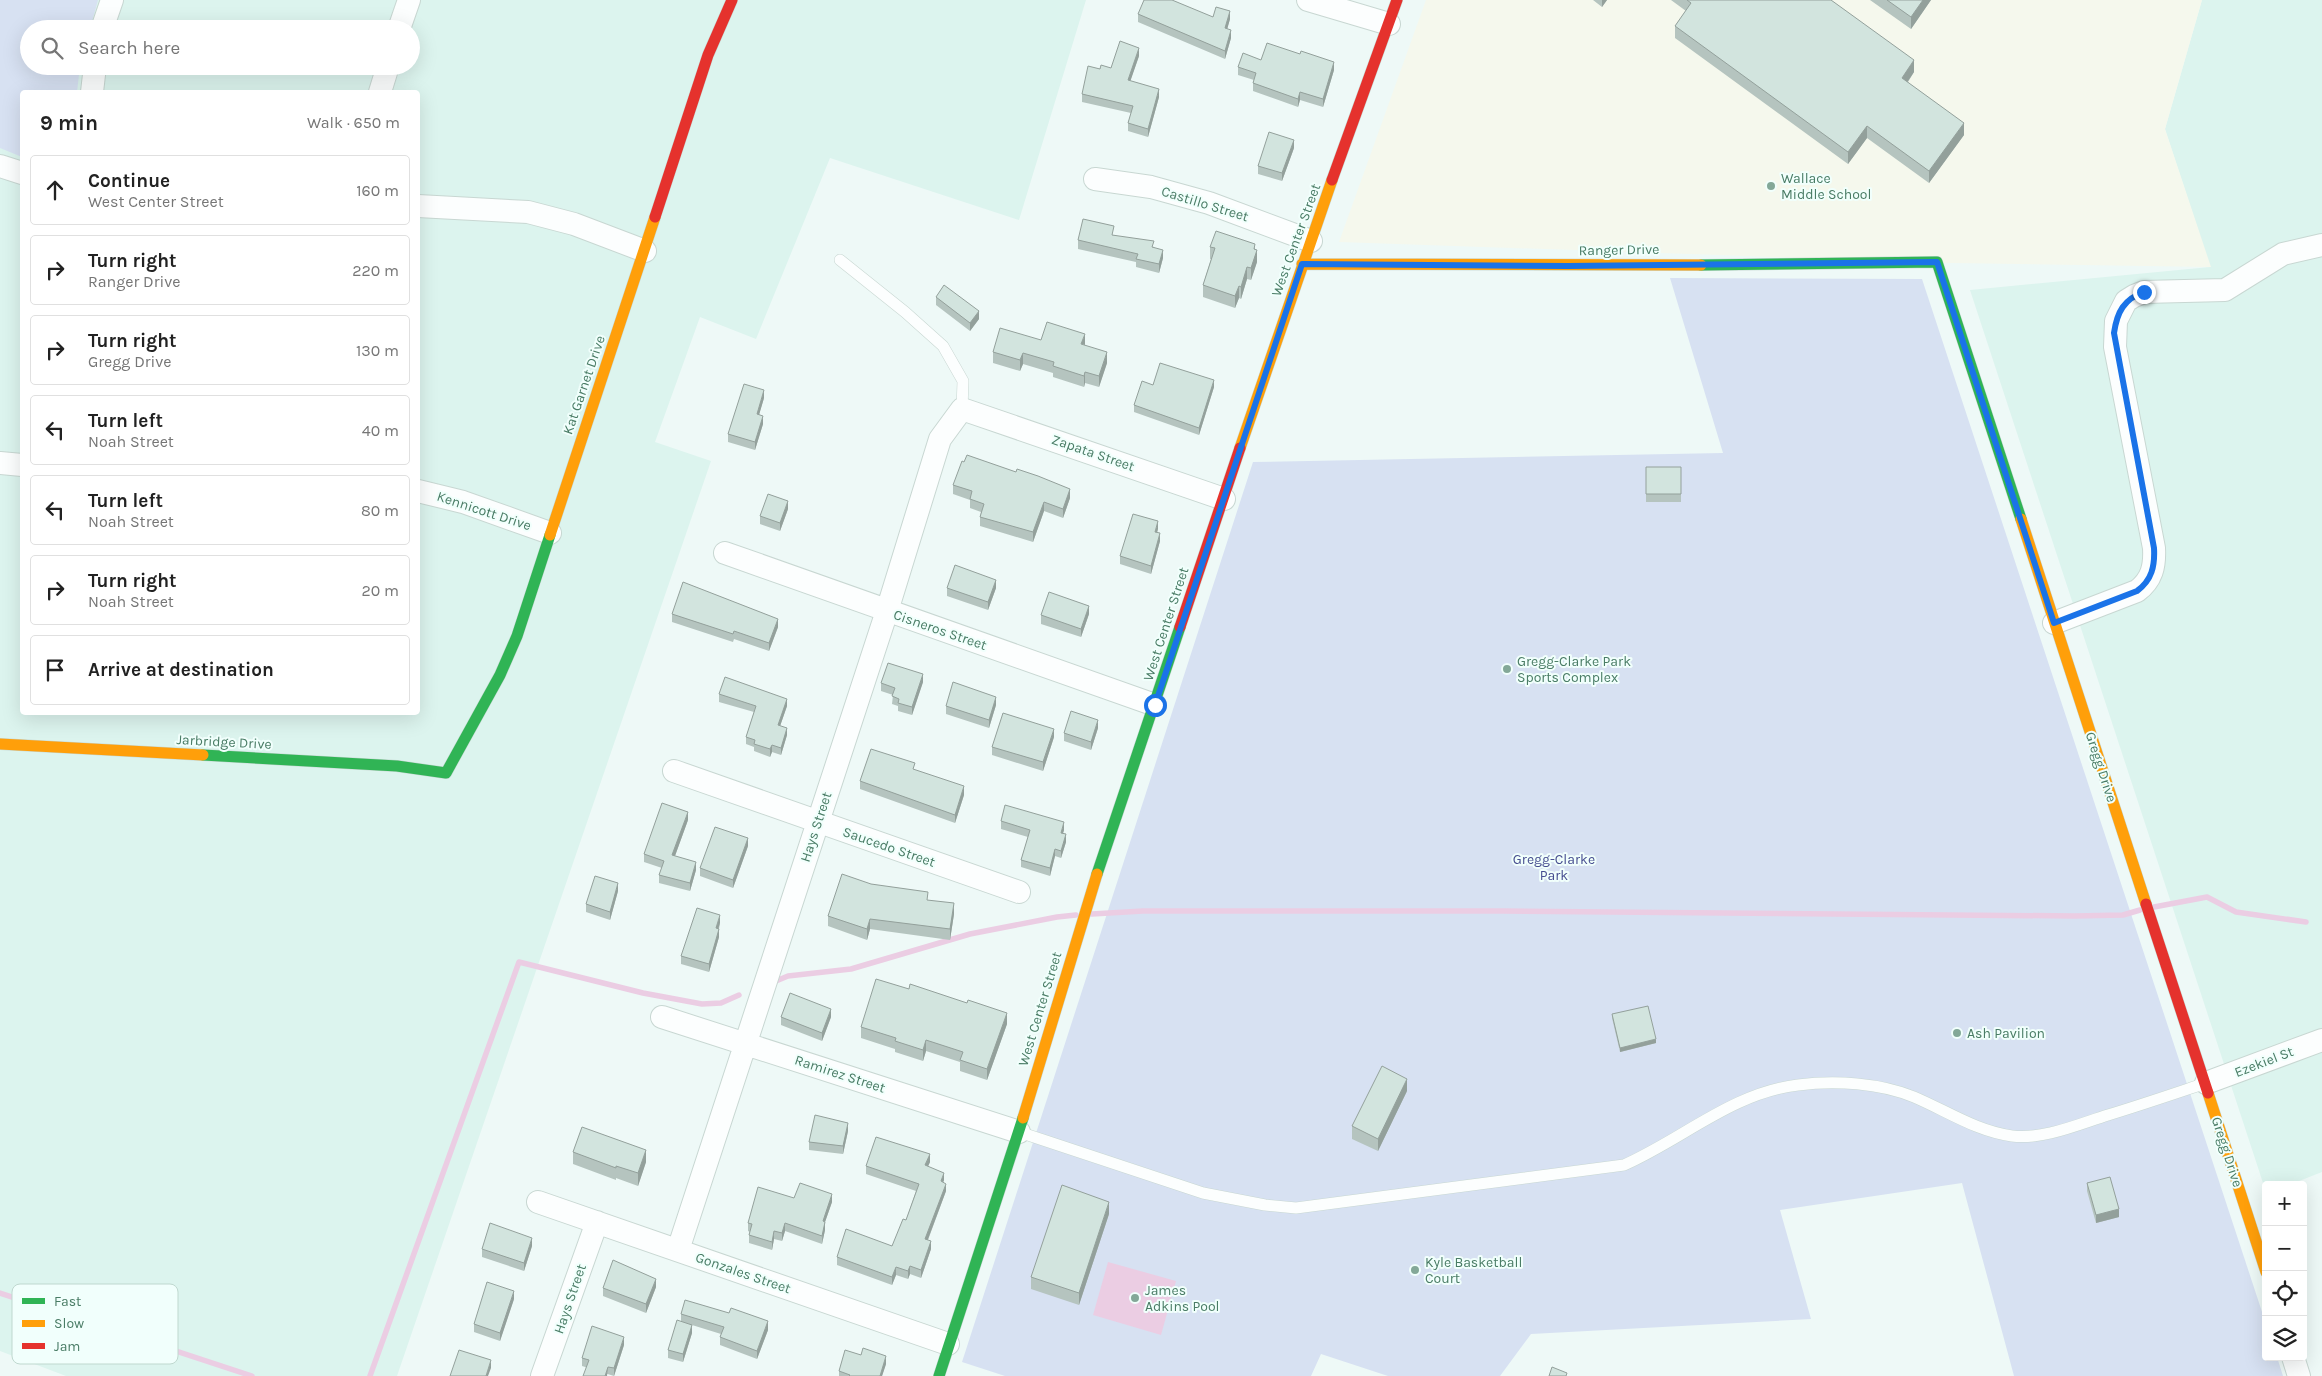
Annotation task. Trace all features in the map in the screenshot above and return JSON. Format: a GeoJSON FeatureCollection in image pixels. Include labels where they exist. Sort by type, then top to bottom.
{"type":"FeatureCollection","features":[{"type":"Feature","properties":{"kind":"street"},"geometry":{"type":"LineString","coordinates":[[105,20],[112,0]]}},
{"type":"Feature","properties":{"kind":"street"},"geometry":{"type":"LineString","coordinates":[[402,20],[408,0]]}},
{"type":"Feature","properties":{"kind":"street","name":"Kat Garnet Drive"},"geometry":{"type":"LineString","coordinates":[[446,773],[504,667],[517,636],[708,56],[732,0]]}},
{"type":"Feature","properties":{"kind":"street"},"geometry":{"type":"LineString","coordinates":[[1308,0],[1389,24]]}},
{"type":"Feature","properties":{"kind":"street","name":"West Center Street"},"geometry":{"type":"LineString","coordinates":[[939,1376],[1019,1132],[1089,898],[1302,264],[1397,0]]}},
{"type":"Feature","properties":{"kind":"street"},"geometry":{"type":"LineString","coordinates":[[92,90],[93,75]]}},
{"type":"Feature","properties":{"kind":"street"},"geometry":{"type":"LineString","coordinates":[[381,90],[385,75]]}},
{"type":"Feature","properties":{"kind":"street"},"geometry":{"type":"LineString","coordinates":[[0,166],[20,172]]}},
{"type":"Feature","properties":{"kind":"street","name":"Castillo Street"},"geometry":{"type":"LineString","coordinates":[[1095,179],[1151,187],[1209,203],[1311,241]]}},
{"type":"Feature","properties":{"kind":"street"},"geometry":{"type":"LineString","coordinates":[[420,206],[528,212],[574,224],[645,251]]}},
{"type":"Feature","properties":{"kind":"street"},"geometry":{"type":"LineString","coordinates":[[2054,623],[2137,591],[2144,586],[2153,570],[2154,548],[2115,347],[2116,321],[2126,301],[2144,292],[2225,290],[2283,254],[2321,251]]}},
{"type":"Feature","properties":{"kind":"street","name":"Ranger Drive"},"geometry":{"type":"LineString","coordinates":[[1302,264],[1568,266],[1937,262]]}},
{"type":"Feature","properties":{"kind":"street","name":"Gregg Drive"},"geometry":{"type":"LineString","coordinates":[[1937,262],[2149,918],[2206,1084],[2266,1271]]}},
{"type":"Feature","properties":{"kind":"street","name":"Zapata Street"},"geometry":{"type":"LineString","coordinates":[[962,409],[1224,499]]}},
{"type":"Feature","properties":{"kind":"street","name":"Hays Street"},"geometry":{"type":"LineString","coordinates":[[678,1250],[887,611],[940,439],[962,409]]}},
{"type":"Feature","properties":{"kind":"street"},"geometry":{"type":"LineString","coordinates":[[0,463],[20,464]]}},
{"type":"Feature","properties":{"kind":"street","name":"Kennicott Drive"},"geometry":{"type":"LineString","coordinates":[[420,491],[463,502],[550,533]]}},
{"type":"Feature","properties":{"kind":"street","name":"Cisneros Street"},"geometry":{"type":"LineString","coordinates":[[726,553],[1155,705]]}},
{"type":"Feature","properties":{"kind":"street","name":"Jarbridge Drive"},"geometry":{"type":"LineString","coordinates":[[0,744],[397,766],[446,773]]}},
{"type":"Feature","properties":{"kind":"street","name":"Saucedo Street"},"geometry":{"type":"LineString","coordinates":[[674,771],[1019,892]]}},
{"type":"Feature","properties":{"kind":"street","name":"Ramirez Street"},"geometry":{"type":"LineString","coordinates":[[662,1017],[1019,1132]]}},
{"type":"Feature","properties":{"kind":"street","name":"Ezekiel St"},"geometry":{"type":"LineString","coordinates":[[2206,1084],[2322,1040]]}},
{"type":"Feature","properties":{"kind":"street","name":"Gonzales Street"},"geometry":{"type":"LineString","coordinates":[[538,1202],[948,1344]]}},
{"type":"Feature","properties":{"kind":"street","name":"Hays Street"},"geometry":{"type":"LineString","coordinates":[[542,1376],[597,1222]]}},
{"type":"Feature","properties":{"kind":"street"},"geometry":{"type":"LineString","coordinates":[[2294,1361],[2299,1376]]}},
{"type":"Feature","properties":{"kind":"lane"},"geometry":{"type":"LineString","coordinates":[[840,260],[905,312],[943,346],[963,381],[962,409]]}},
{"type":"Feature","properties":{"kind":"lane"},"geometry":{"type":"LineString","coordinates":[[1019,1132],[1202,1193],[1256,1204],[1296,1208],[1624,1165],[1653,1152],[1706,1118],[1735,1103],[1798,1085],[1847,1084],[1880,1087],[1912,1096],[1989,1132],[2015,1136],[2041,1134],[2082,1124],[2206,1084]]}},
{"type":"Feature","properties":{"kind":"shaded area"},"geometry":{"type":"Polygon","coordinates":[[[0,0],[1086,0],[1019,220],[830,158],[756,339],[700,317],[655,442],[711,461],[397,1376],[66,1376],[34,1364],[178,1364],[178,1284],[12,1284],[12,1356],[0,1351],[0,0]]]}},
{"type":"Feature","properties":{"kind":"shaded area","name":"Wallace Middle School"},"geometry":{"type":"Polygon","coordinates":[[[1426,0],[2202,0],[2165,129],[2211,267],[1951,263],[1339,242],[1426,0]]]}},
{"type":"Feature","properties":{"kind":"shaded area"},"geometry":{"type":"Polygon","coordinates":[[[2202,0],[2322,0],[2322,1172],[2299,1181],[2262,1181],[1970,290],[2210,267],[2165,129],[2202,0]]]}},
{"type":"Feature","properties":{"kind":"shaded area","name":"James Adkins Pool"},"geometry":{"type":"Polygon","coordinates":[[[1108,1262],[1176,1281],[1161,1335],[1093,1315],[1108,1262]]]}},
{"type":"Feature","properties":{"kind":"green space"},"geometry":{"type":"Polygon","coordinates":[[[0,0],[98,0],[92,20],[20,20],[20,75],[79,75],[77,90],[20,90],[20,156],[0,148],[0,0]]]}},
{"type":"Feature","properties":{"kind":"green space","name":"Gregg-Clarke Park"},"geometry":{"type":"Polygon","coordinates":[[[1670,278],[1922,279],[2262,1312],[2262,1361],[2278,1361],[2283,1376],[2014,1376],[1962,1183],[1780,1210],[1811,1319],[1531,1334],[1500,1376],[1388,1376],[1321,1354],[1311,1376],[1005,1376],[962,1362],[1253,462],[1723,453],[1670,278]]]}},
{"type":"Feature","properties":{"kind":"building"},"geometry":{"type":"Polygon","coordinates":[[[1144,0],[1172,0],[1213,17],[1216,7],[1230,11],[1225,28],[1231,30],[1225,51],[1138,14],[1144,0]]]}},
{"type":"Feature","properties":{"kind":"building"},"geometry":{"type":"Polygon","coordinates":[[[1687,0],[1831,0],[1914,60],[1902,78],[1964,123],[1929,171],[1867,126],[1848,152],[1675,26],[1691,3],[1687,0]]]}},
{"type":"Feature","properties":{"kind":"building"},"geometry":{"type":"Polygon","coordinates":[[[1887,0],[1923,0],[1911,17],[1887,0]]]}},
{"type":"Feature","properties":{"kind":"building"},"geometry":{"type":"Polygon","coordinates":[[[1120,41],[1139,48],[1128,80],[1159,89],[1148,129],[1128,123],[1133,106],[1082,94],[1088,66],[1100,69],[1101,65],[1111,68],[1120,41]]]}},
{"type":"Feature","properties":{"kind":"building"},"geometry":{"type":"Polygon","coordinates":[[[1267,43],[1300,54],[1301,51],[1334,62],[1323,99],[1300,92],[1298,99],[1253,83],[1256,73],[1238,67],[1243,53],[1261,60],[1267,43]]]}},
{"type":"Feature","properties":{"kind":"building"},"geometry":{"type":"Polygon","coordinates":[[[1269,132],[1294,140],[1282,173],[1258,166],[1269,132]]]}},
{"type":"Feature","properties":{"kind":"building"},"geometry":{"type":"Polygon","coordinates":[[[1083,219],[1114,226],[1112,235],[1154,241],[1152,247],[1163,250],[1159,264],[1136,259],[1138,254],[1078,240],[1083,219]]]}},
{"type":"Feature","properties":{"kind":"building"},"geometry":{"type":"Polygon","coordinates":[[[1216,231],[1255,244],[1254,249],[1257,250],[1251,268],[1247,267],[1241,287],[1239,286],[1235,296],[1203,285],[1215,248],[1210,247],[1216,231]]]}},
{"type":"Feature","properties":{"kind":"building"},"geometry":{"type":"Polygon","coordinates":[[[944,285],[979,311],[970,323],[936,297],[944,285]]]}},
{"type":"Feature","properties":{"kind":"building"},"geometry":{"type":"Polygon","coordinates":[[[1047,322],[1085,334],[1081,344],[1107,352],[1099,376],[1085,372],[1084,376],[1053,366],[1054,362],[1023,353],[1020,360],[993,352],[1000,328],[1041,340],[1047,322]]]}},
{"type":"Feature","properties":{"kind":"building"},"geometry":{"type":"Polygon","coordinates":[[[1160,363],[1214,380],[1199,428],[1134,405],[1142,381],[1153,385],[1160,363]]]}},
{"type":"Feature","properties":{"kind":"building"},"geometry":{"type":"Polygon","coordinates":[[[744,384],[764,390],[757,414],[763,416],[755,442],[728,434],[744,384]]]}},
{"type":"Feature","properties":{"kind":"building"},"geometry":{"type":"Polygon","coordinates":[[[967,455],[1016,472],[1017,469],[1070,489],[1063,509],[1044,502],[1033,532],[980,517],[984,504],[970,499],[972,491],[953,485],[962,461],[964,462],[967,455]]]}},
{"type":"Feature","properties":{"kind":"building"},"geometry":{"type":"Polygon","coordinates":[[[1646,467],[1681,467],[1681,494],[1646,494],[1646,467]]]}},
{"type":"Feature","properties":{"kind":"building"},"geometry":{"type":"Polygon","coordinates":[[[768,494],[788,501],[780,523],[760,516],[768,494]]]}},
{"type":"Feature","properties":{"kind":"building"},"geometry":{"type":"Polygon","coordinates":[[[1133,514],[1158,521],[1155,532],[1160,533],[1151,566],[1120,556],[1133,514]]]}},
{"type":"Feature","properties":{"kind":"building"},"geometry":{"type":"Polygon","coordinates":[[[955,565],[996,580],[988,602],[947,588],[955,565]]]}},
{"type":"Feature","properties":{"kind":"building"},"geometry":{"type":"Polygon","coordinates":[[[683,582],[778,619],[769,643],[734,631],[733,634],[672,614],[683,582]]]}},
{"type":"Feature","properties":{"kind":"building"},"geometry":{"type":"Polygon","coordinates":[[[1049,592],[1089,606],[1081,629],[1041,615],[1049,592]]]}},
{"type":"Feature","properties":{"kind":"building"},"geometry":{"type":"Polygon","coordinates":[[[888,663],[923,674],[912,707],[898,703],[899,699],[892,696],[895,688],[881,683],[888,663]]]}},
{"type":"Feature","properties":{"kind":"building"},"geometry":{"type":"Polygon","coordinates":[[[725,677],[787,699],[778,725],[787,728],[781,748],[772,745],[770,749],[754,744],[755,740],[746,737],[756,706],[719,694],[725,677]]]}},
{"type":"Feature","properties":{"kind":"building"},"geometry":{"type":"Polygon","coordinates":[[[953,682],[996,697],[989,720],[946,706],[953,682]]]}},
{"type":"Feature","properties":{"kind":"building"},"geometry":{"type":"Polygon","coordinates":[[[1071,711],[1098,720],[1091,742],[1064,733],[1071,711]]]}},
{"type":"Feature","properties":{"kind":"building"},"geometry":{"type":"Polygon","coordinates":[[[1003,713],[1054,729],[1043,762],[992,747],[1003,713]]]}},
{"type":"Feature","properties":{"kind":"building"},"geometry":{"type":"Polygon","coordinates":[[[871,749],[915,763],[913,769],[964,786],[955,815],[860,781],[871,749]]]}},
{"type":"Feature","properties":{"kind":"building"},"geometry":{"type":"Polygon","coordinates":[[[662,803],[688,812],[672,855],[696,862],[690,883],[659,875],[664,861],[644,854],[662,803]]]}},
{"type":"Feature","properties":{"kind":"building"},"geometry":{"type":"Polygon","coordinates":[[[1005,805],[1064,822],[1061,833],[1066,834],[1061,851],[1055,849],[1050,868],[1021,860],[1030,830],[1001,821],[1005,805]]]}},
{"type":"Feature","properties":{"kind":"building"},"geometry":{"type":"Polygon","coordinates":[[[715,827],[748,838],[733,880],[700,868],[715,827]]]}},
{"type":"Feature","properties":{"kind":"building"},"geometry":{"type":"Polygon","coordinates":[[[842,874],[871,884],[928,892],[927,900],[954,903],[950,929],[870,919],[867,929],[828,916],[842,874]]]}},
{"type":"Feature","properties":{"kind":"building"},"geometry":{"type":"Polygon","coordinates":[[[595,876],[618,883],[610,912],[586,904],[595,876]]]}},
{"type":"Feature","properties":{"kind":"building"},"geometry":{"type":"Polygon","coordinates":[[[697,908],[720,915],[716,928],[719,929],[709,964],[681,956],[697,908]]]}},
{"type":"Feature","properties":{"kind":"building"},"geometry":{"type":"Polygon","coordinates":[[[876,979],[909,989],[910,984],[967,1003],[968,1000],[1007,1013],[987,1069],[960,1060],[963,1052],[926,1040],[923,1050],[895,1041],[896,1038],[861,1027],[876,979]]]}},
{"type":"Feature","properties":{"kind":"building"},"geometry":{"type":"Polygon","coordinates":[[[790,993],[831,1009],[822,1033],[781,1017],[790,993]]]}},
{"type":"Feature","properties":{"kind":"building"},"geometry":{"type":"Polygon","coordinates":[[[1648,1006],[1656,1039],[1620,1048],[1612,1014],[1648,1006]]]}},
{"type":"Feature","properties":{"kind":"building"},"geometry":{"type":"Polygon","coordinates":[[[1382,1066],[1407,1079],[1378,1139],[1352,1126],[1382,1066]]]}},
{"type":"Feature","properties":{"kind":"building"},"geometry":{"type":"Polygon","coordinates":[[[815,1115],[848,1123],[843,1146],[809,1142],[815,1115]]]}},
{"type":"Feature","properties":{"kind":"building"},"geometry":{"type":"Polygon","coordinates":[[[582,1127],[646,1150],[638,1173],[616,1166],[616,1168],[573,1152],[582,1127]]]}},
{"type":"Feature","properties":{"kind":"building"},"geometry":{"type":"Polygon","coordinates":[[[876,1137],[930,1154],[925,1165],[944,1173],[941,1181],[946,1184],[925,1239],[931,1241],[921,1270],[910,1266],[908,1271],[896,1267],[892,1277],[837,1257],[846,1229],[892,1246],[903,1219],[906,1220],[919,1184],[866,1166],[876,1137]]]}},
{"type":"Feature","properties":{"kind":"building"},"geometry":{"type":"Polygon","coordinates":[[[2110,1177],[2119,1209],[2096,1215],[2087,1183],[2110,1177]]]}},
{"type":"Feature","properties":{"kind":"building"},"geometry":{"type":"Polygon","coordinates":[[[800,1183],[832,1194],[823,1221],[825,1222],[822,1236],[785,1223],[782,1233],[774,1231],[772,1242],[749,1235],[752,1224],[748,1223],[758,1187],[794,1198],[800,1183]]]}},
{"type":"Feature","properties":{"kind":"building"},"geometry":{"type":"Polygon","coordinates":[[[1062,1185],[1109,1202],[1079,1293],[1031,1277],[1062,1185]]]}},
{"type":"Feature","properties":{"kind":"building"},"geometry":{"type":"Polygon","coordinates":[[[490,1223],[532,1238],[524,1263],[482,1249],[490,1223]]]}},
{"type":"Feature","properties":{"kind":"building"},"geometry":{"type":"Polygon","coordinates":[[[613,1260],[656,1279],[646,1304],[603,1288],[613,1260]]]}},
{"type":"Feature","properties":{"kind":"building"},"geometry":{"type":"Polygon","coordinates":[[[487,1282],[514,1291],[500,1333],[474,1324],[487,1282]]]}},
{"type":"Feature","properties":{"kind":"building"},"geometry":{"type":"Polygon","coordinates":[[[685,1300],[729,1313],[731,1308],[768,1321],[757,1351],[720,1337],[724,1327],[681,1314],[685,1300]]]}},
{"type":"Feature","properties":{"kind":"building"},"geometry":{"type":"Polygon","coordinates":[[[677,1320],[692,1325],[683,1354],[668,1350],[677,1320]]]}},
{"type":"Feature","properties":{"kind":"building"},"geometry":{"type":"Polygon","coordinates":[[[592,1326],[624,1337],[614,1368],[608,1367],[605,1376],[583,1376],[589,1360],[582,1358],[592,1326]]]}},
{"type":"Feature","properties":{"kind":"building"},"geometry":{"type":"Polygon","coordinates":[[[863,1348],[886,1356],[880,1376],[849,1376],[839,1371],[845,1350],[861,1355],[863,1348]]]}},
{"type":"Feature","properties":{"kind":"building"},"geometry":{"type":"Polygon","coordinates":[[[459,1350],[491,1360],[486,1376],[450,1376],[459,1350]]]}},
{"type":"Feature","properties":{"kind":"building"},"geometry":{"type":"Polygon","coordinates":[[[1552,1367],[1567,1373],[1566,1376],[1549,1376],[1552,1367]]]}},
{"type":"Feature","properties":{"kind":"waterway"},"geometry":{"type":"LineString","coordinates":[[2154,907],[2207,897],[2236,912],[2306,922]]}},
{"type":"Feature","properties":{"kind":"waterway"},"geometry":{"type":"LineString","coordinates":[[1092,914],[1143,911],[1503,911],[2075,916],[2123,915],[2140,910]]}},
{"type":"Feature","properties":{"kind":"waterway"},"geometry":{"type":"LineString","coordinates":[[776,981],[788,976],[851,969],[970,934],[1076,915]]}},
{"type":"Feature","properties":{"kind":"waterway"},"geometry":{"type":"LineString","coordinates":[[370,1376],[519,962],[643,993],[702,1004],[721,1003],[739,995]]}},
{"type":"Feature","properties":{"kind":"waterway"},"geometry":{"type":"LineString","coordinates":[[0,1293],[12,1297]]}},
{"type":"Feature","properties":{"kind":"waterway"},"geometry":{"type":"LineString","coordinates":[[178,1352],[252,1376]]}},
{"type":"Feature","properties":{"kind":"traffic: fast"},"geometry":{"type":"LineString","coordinates":[[1701,265],[1937,262],[2021,519]]}},
{"type":"Feature","properties":{"kind":"traffic: fast"},"geometry":{"type":"LineString","coordinates":[[203,755],[397,766],[446,773],[500,675],[517,636],[550,535]]}},
{"type":"Feature","properties":{"kind":"traffic: fast"},"geometry":{"type":"LineString","coordinates":[[1097,874],[1180,627]]}},
{"type":"Feature","properties":{"kind":"traffic: fast"},"geometry":{"type":"LineString","coordinates":[[939,1376],[1023,1118]]}},
{"type":"Feature","properties":{"kind":"traffic: slow"},"geometry":{"type":"LineString","coordinates":[[1240,448],[1332,180]]}},
{"type":"Feature","properties":{"kind":"traffic: slow"},"geometry":{"type":"LineString","coordinates":[[550,535],[655,217]]}},
{"type":"Feature","properties":{"kind":"traffic: slow"},"geometry":{"type":"LineString","coordinates":[[1302,264],[1701,265]]}},
{"type":"Feature","properties":{"kind":"traffic: slow"},"geometry":{"type":"LineString","coordinates":[[2021,519],[2146,904]]}},
{"type":"Feature","properties":{"kind":"traffic: slow"},"geometry":{"type":"LineString","coordinates":[[0,744],[203,755]]}},
{"type":"Feature","properties":{"kind":"traffic: slow"},"geometry":{"type":"LineString","coordinates":[[1023,1118],[1097,874]]}},
{"type":"Feature","properties":{"kind":"traffic: slow"},"geometry":{"type":"LineString","coordinates":[[2208,1093],[2266,1271]]}},
{"type":"Feature","properties":{"kind":"traffic: jam"},"geometry":{"type":"LineString","coordinates":[[655,217],[708,55],[732,0]]}},
{"type":"Feature","properties":{"kind":"traffic: jam"},"geometry":{"type":"LineString","coordinates":[[1332,180],[1397,0]]}},
{"type":"Feature","properties":{"kind":"traffic: jam"},"geometry":{"type":"LineString","coordinates":[[1180,627],[1240,448]]}},
{"type":"Feature","properties":{"kind":"traffic: jam"},"geometry":{"type":"LineString","coordinates":[[2146,904],[2208,1093]]}},
{"type":"Feature","properties":{"kind":"place","name":"Wallace Middle School"},"geometry":{"type":"Point","coordinates":[1771,186]}},
{"type":"Feature","properties":{"kind":"place","name":"Gregg-Clarke Park Sports Complex"},"geometry":{"type":"Point","coordinates":[1507,669]}},
{"type":"Feature","properties":{"kind":"place","name":"Ash Pavilion"},"geometry":{"type":"Point","coordinates":[1957,1033]}},
{"type":"Feature","properties":{"kind":"place","name":"Kyle Basketball Court"},"geometry":{"type":"Point","coordinates":[1415,1270]}},
{"type":"Feature","properties":{"kind":"place","name":"James Adkins Pool"},"geometry":{"type":"Point","coordinates":[1135,1298]}},
{"type":"Feature","properties":{"kind":"route"},"geometry":{"type":"LineString","coordinates":[[1155,705],[1302,264],[1568,266],[1937,262],[2054,623],[2093,610],[2137,591],[2144,586],[2153,570],[2155,560],[2154,548],[2115,347],[2114,333],[2120,310],[2126,301],[2144,292]]}}]}
